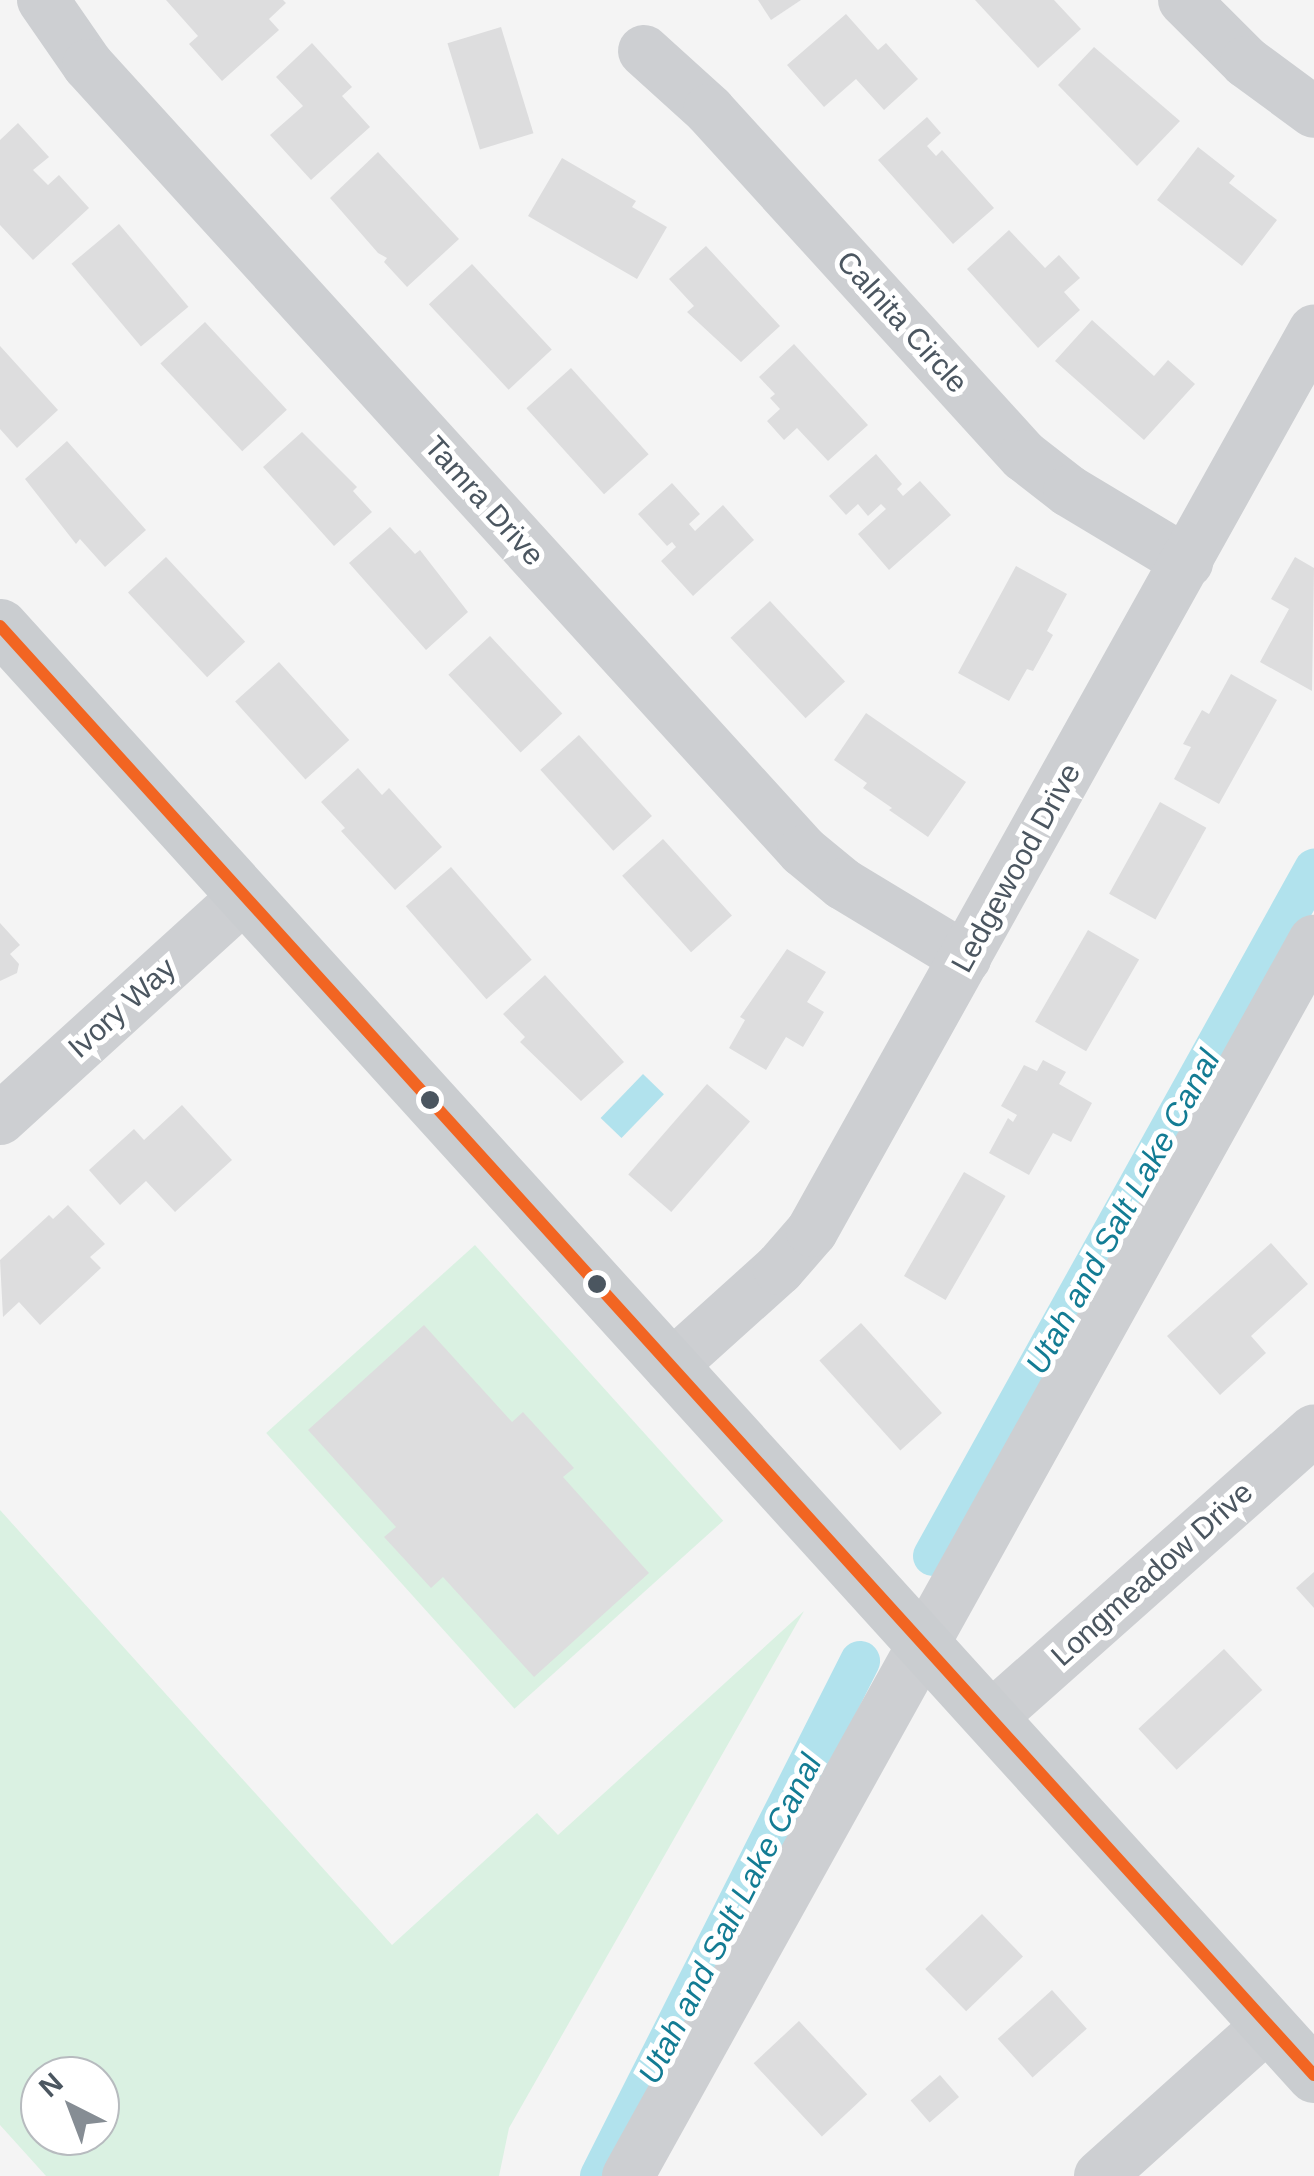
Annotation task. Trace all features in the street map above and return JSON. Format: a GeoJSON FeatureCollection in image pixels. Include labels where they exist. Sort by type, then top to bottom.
{"type":"FeatureCollection","features":[{"type":"Feature","properties":{"kind":"main road"},"geometry":{"type":"LineString","coordinates":[[0,626],[1314,2076]]}},
{"type":"Feature","properties":{"kind":"street","name":"Tamra Drive"},"geometry":{"type":"LineString","coordinates":[[43,0],[88,64],[803,851],[843,884],[965,958]]}},
{"type":"Feature","properties":{"kind":"street"},"geometry":{"type":"LineString","coordinates":[[1184,0],[1246,62],[1314,112]]}},
{"type":"Feature","properties":{"kind":"street","name":"Calnita Circle"},"geometry":{"type":"LineString","coordinates":[[644,51],[709,110],[1024,456],[1086,502],[1186,562]]}},
{"type":"Feature","properties":{"kind":"street","name":"Ledgewood Drive"},"geometry":{"type":"LineString","coordinates":[[670,1367],[779,1269],[812,1231],[1314,331]]}},
{"type":"Feature","properties":{"kind":"street","name":"Ivory Way"},"geometry":{"type":"LineString","coordinates":[[0,1119],[244,897]]}},
{"type":"Feature","properties":{"kind":"street"},"geometry":{"type":"LineString","coordinates":[[628,2176],[1314,941]]}},
{"type":"Feature","properties":{"kind":"street","name":"Longmeadow Drive"},"geometry":{"type":"LineString","coordinates":[[990,1718],[1314,1430]]}},
{"type":"Feature","properties":{"kind":"street"},"geometry":{"type":"LineString","coordinates":[[1100,2176],[1268,2025]]}},
{"type":"Feature","properties":{"kind":"green space"},"geometry":{"type":"Polygon","coordinates":[[[475,1245],[723,1521],[514,1709],[266,1433],[475,1245]]]}},
{"type":"Feature","properties":{"kind":"green space"},"geometry":{"type":"Polygon","coordinates":[[[0,1510],[392,1945],[537,1813],[558,1835],[804,1611],[509,2128],[499,2176],[46,2176],[28,2156],[120,2156],[120,2056],[20,2056],[20,2147],[0,2125],[0,1510]]]}},
{"type":"Feature","properties":{"kind":"water"},"geometry":{"type":"Polygon","coordinates":[[[643,1074],[664,1094],[621,1138],[601,1118],[643,1074]]]}},
{"type":"Feature","properties":{"kind":"building"},"geometry":{"type":"Polygon","coordinates":[[[166,0],[286,3],[269,19],[279,30],[222,81],[189,44],[198,36],[166,0]]]}},
{"type":"Feature","properties":{"kind":"building"},"geometry":{"type":"Polygon","coordinates":[[[758,0],[801,0],[771,20],[758,0]]]}},
{"type":"Feature","properties":{"kind":"building"},"geometry":{"type":"Polygon","coordinates":[[[975,0],[1054,0],[1081,29],[1038,68],[975,0]]]}},
{"type":"Feature","properties":{"kind":"building"},"geometry":{"type":"Polygon","coordinates":[[[846,14],[878,50],[886,43],[918,79],[884,110],[856,79],[824,107],[787,65],[846,14]]]}},
{"type":"Feature","properties":{"kind":"building"},"geometry":{"type":"Polygon","coordinates":[[[501,27],[533,133],[480,150],[447,43],[501,27]]]}},
{"type":"Feature","properties":{"kind":"building"},"geometry":{"type":"Polygon","coordinates":[[[312,43],[352,87],[342,96],[370,127],[311,180],[270,135],[303,106],[276,77],[312,43]]]}},
{"type":"Feature","properties":{"kind":"building"},"geometry":{"type":"Polygon","coordinates":[[[1094,47],[1180,121],[1137,166],[1058,85],[1094,47]]]}},
{"type":"Feature","properties":{"kind":"building"},"geometry":{"type":"Polygon","coordinates":[[[927,117],[941,133],[927,146],[936,156],[942,150],[994,208],[953,244],[878,160],[927,117]]]}},
{"type":"Feature","properties":{"kind":"building"},"geometry":{"type":"Polygon","coordinates":[[[18,123],[49,157],[33,170],[48,185],[59,175],[89,208],[33,260],[0,225],[0,140],[18,123]]]}},
{"type":"Feature","properties":{"kind":"building"},"geometry":{"type":"Polygon","coordinates":[[[1198,147],[1235,176],[1229,183],[1277,220],[1242,266],[1157,200],[1198,147]]]}},
{"type":"Feature","properties":{"kind":"building"},"geometry":{"type":"Polygon","coordinates":[[[378,152],[459,239],[407,287],[384,262],[387,258],[378,253],[330,198],[378,152]]]}},
{"type":"Feature","properties":{"kind":"building"},"geometry":{"type":"Polygon","coordinates":[[[562,158],[636,201],[632,207],[667,227],[637,279],[528,216],[562,158]]]}},
{"type":"Feature","properties":{"kind":"building"},"geometry":{"type":"Polygon","coordinates":[[[119,224],[188,307],[141,347],[72,264],[119,224]]]}},
{"type":"Feature","properties":{"kind":"building"},"geometry":{"type":"Polygon","coordinates":[[[1009,230],[1045,268],[1059,255],[1080,278],[1064,292],[1080,310],[1038,348],[967,269],[1009,230]]]}},
{"type":"Feature","properties":{"kind":"building"},"geometry":{"type":"Polygon","coordinates":[[[706,246],[780,326],[741,362],[687,312],[694,306],[669,279],[706,246]]]}},
{"type":"Feature","properties":{"kind":"building"},"geometry":{"type":"Polygon","coordinates":[[[472,264],[552,350],[509,390],[429,304],[472,264]]]}},
{"type":"Feature","properties":{"kind":"building"},"geometry":{"type":"Polygon","coordinates":[[[1092,320],[1154,376],[1168,360],[1195,384],[1144,440],[1055,361],[1092,320]]]}},
{"type":"Feature","properties":{"kind":"building"},"geometry":{"type":"Polygon","coordinates":[[[205,322],[287,410],[242,451],[160,364],[205,322]]]}},
{"type":"Feature","properties":{"kind":"building"},"geometry":{"type":"Polygon","coordinates":[[[794,344],[868,425],[828,461],[797,428],[784,440],[767,421],[780,409],[770,398],[775,394],[759,377],[794,344]]]}},
{"type":"Feature","properties":{"kind":"building"},"geometry":{"type":"Polygon","coordinates":[[[0,346],[58,410],[17,448],[0,429],[0,346]]]}},
{"type":"Feature","properties":{"kind":"building"},"geometry":{"type":"Polygon","coordinates":[[[571,368],[649,454],[604,494],[526,408],[571,368]]]}},
{"type":"Feature","properties":{"kind":"building"},"geometry":{"type":"Polygon","coordinates":[[[302,432],[357,487],[353,491],[372,512],[334,546],[263,467],[302,432]]]}},
{"type":"Feature","properties":{"kind":"building"},"geometry":{"type":"Polygon","coordinates":[[[67,441],[146,530],[105,567],[80,539],[76,544],[25,479],[67,441]]]}},
{"type":"Feature","properties":{"kind":"building"},"geometry":{"type":"Polygon","coordinates":[[[876,454],[902,484],[897,489],[903,496],[920,481],[951,515],[889,570],[858,534],[886,509],[881,504],[868,516],[858,504],[846,515],[829,496],[876,454]]]}},
{"type":"Feature","properties":{"kind":"building"},"geometry":{"type":"Polygon","coordinates":[[[672,483],[700,514],[689,524],[695,531],[723,505],[754,540],[693,596],[661,561],[676,547],[672,542],[667,546],[638,514],[672,483]]]}},
{"type":"Feature","properties":{"kind":"building"},"geometry":{"type":"Polygon","coordinates":[[[390,527],[415,554],[420,550],[468,612],[426,650],[349,563],[390,527]]]}},
{"type":"Feature","properties":{"kind":"building"},"geometry":{"type":"Polygon","coordinates":[[[166,557],[245,642],[207,677],[128,592],[166,557]]]}},
{"type":"Feature","properties":{"kind":"building"},"geometry":{"type":"Polygon","coordinates":[[[1295,557],[1314,568],[1312,691],[1260,662],[1289,609],[1271,599],[1295,557]]]}},
{"type":"Feature","properties":{"kind":"building"},"geometry":{"type":"Polygon","coordinates":[[[1016,566],[1067,594],[1047,631],[1053,635],[1033,671],[1027,669],[1009,701],[958,673],[1016,566]]]}},
{"type":"Feature","properties":{"kind":"building"},"geometry":{"type":"Polygon","coordinates":[[[770,601],[845,681],[806,718],[731,638],[770,601]]]}},
{"type":"Feature","properties":{"kind":"building"},"geometry":{"type":"Polygon","coordinates":[[[490,636],[562,714],[521,752],[448,675],[490,636]]]}},
{"type":"Feature","properties":{"kind":"building"},"geometry":{"type":"Polygon","coordinates":[[[279,662],[349,740],[305,780],[235,701],[279,662]]]}},
{"type":"Feature","properties":{"kind":"building"},"geometry":{"type":"Polygon","coordinates":[[[1231,674],[1277,700],[1219,804],[1174,779],[1191,747],[1183,744],[1202,710],[1209,714],[1231,674]]]}},
{"type":"Feature","properties":{"kind":"building"},"geometry":{"type":"Polygon","coordinates":[[[866,713],[966,782],[928,837],[889,810],[892,808],[863,788],[867,783],[834,760],[866,713]]]}},
{"type":"Feature","properties":{"kind":"building"},"geometry":{"type":"Polygon","coordinates":[[[579,735],[652,816],[613,851],[540,770],[579,735]]]}},
{"type":"Feature","properties":{"kind":"building"},"geometry":{"type":"Polygon","coordinates":[[[358,768],[382,795],[389,788],[442,847],[395,890],[341,831],[345,828],[321,802],[358,768]]]}},
{"type":"Feature","properties":{"kind":"building"},"geometry":{"type":"Polygon","coordinates":[[[1160,802],[1206,828],[1155,920],[1109,894],[1160,802]]]}},
{"type":"Feature","properties":{"kind":"building"},"geometry":{"type":"Polygon","coordinates":[[[663,839],[732,916],[691,952],[622,876],[663,839]]]}},
{"type":"Feature","properties":{"kind":"building"},"geometry":{"type":"Polygon","coordinates":[[[451,867],[532,960],[486,999],[406,906],[451,867]]]}},
{"type":"Feature","properties":{"kind":"building"},"geometry":{"type":"Polygon","coordinates":[[[0,923],[20,945],[10,954],[19,964],[17,973],[0,981],[0,923]]]}},
{"type":"Feature","properties":{"kind":"building"},"geometry":{"type":"Polygon","coordinates":[[[1088,930],[1139,960],[1086,1051],[1035,1022],[1088,930]]]}},
{"type":"Feature","properties":{"kind":"building"},"geometry":{"type":"Polygon","coordinates":[[[787,949],[826,972],[807,1002],[824,1012],[803,1047],[786,1037],[766,1070],[729,1048],[745,1020],[740,1017],[787,949]]]}},
{"type":"Feature","properties":{"kind":"building"},"geometry":{"type":"Polygon","coordinates":[[[545,975],[624,1062],[581,1101],[520,1042],[525,1037],[503,1014],[545,975]]]}},
{"type":"Feature","properties":{"kind":"building"},"geometry":{"type":"Polygon","coordinates":[[[1043,1060],[1066,1072],[1059,1084],[1092,1103],[1071,1142],[1053,1133],[1029,1175],[989,1153],[1008,1118],[1013,1122],[1017,1115],[1001,1106],[1024,1065],[1037,1071],[1043,1060]]]}},
{"type":"Feature","properties":{"kind":"building"},"geometry":{"type":"Polygon","coordinates":[[[707,1084],[750,1121],[671,1212],[628,1175],[707,1084]]]}},
{"type":"Feature","properties":{"kind":"building"},"geometry":{"type":"Polygon","coordinates":[[[182,1105],[232,1160],[175,1212],[146,1181],[120,1205],[89,1170],[134,1129],[144,1140],[182,1105]]]}},
{"type":"Feature","properties":{"kind":"building"},"geometry":{"type":"Polygon","coordinates":[[[964,1172],[1006,1196],[946,1300],[904,1276],[964,1172]]]}},
{"type":"Feature","properties":{"kind":"building"},"geometry":{"type":"Polygon","coordinates":[[[68,1205],[105,1244],[90,1257],[101,1268],[40,1325],[19,1302],[3,1317],[0,1260],[49,1215],[53,1219],[68,1205]]]}},
{"type":"Feature","properties":{"kind":"building"},"geometry":{"type":"Polygon","coordinates":[[[1271,1243],[1308,1284],[1251,1336],[1266,1353],[1220,1395],[1167,1336],[1271,1243]]]}},
{"type":"Feature","properties":{"kind":"building"},"geometry":{"type":"Polygon","coordinates":[[[861,1323],[942,1413],[900,1450],[819,1360],[861,1323]]]}},
{"type":"Feature","properties":{"kind":"building"},"geometry":{"type":"Polygon","coordinates":[[[424,1325],[512,1422],[523,1412],[574,1468],[563,1477],[649,1573],[534,1677],[443,1577],[431,1588],[384,1537],[396,1527],[308,1430],[424,1325]]]}},
{"type":"Feature","properties":{"kind":"building"},"geometry":{"type":"Polygon","coordinates":[[[1314,1572],[1314,1608],[1296,1588],[1314,1572]]]}},
{"type":"Feature","properties":{"kind":"building"},"geometry":{"type":"Polygon","coordinates":[[[1224,1649],[1262,1690],[1177,1770],[1138,1729],[1224,1649]]]}},
{"type":"Feature","properties":{"kind":"building"},"geometry":{"type":"Polygon","coordinates":[[[982,1914],[1023,1956],[966,2011],[925,1969],[982,1914]]]}},
{"type":"Feature","properties":{"kind":"building"},"geometry":{"type":"Polygon","coordinates":[[[1052,1990],[1087,2029],[1033,2077],[998,2039],[1052,1990]]]}},
{"type":"Feature","properties":{"kind":"building"},"geometry":{"type":"Polygon","coordinates":[[[799,2021],[867,2094],[822,2136],[754,2063],[799,2021]]]}},
{"type":"Feature","properties":{"kind":"building"},"geometry":{"type":"Polygon","coordinates":[[[940,2075],[959,2097],[930,2122],[911,2101],[940,2075]]]}},
{"type":"Feature","properties":{"kind":"waterway","name":"Utah and Salt Lake Canal"},"geometry":{"type":"LineString","coordinates":[[933,1556],[1314,869]]}},
{"type":"Feature","properties":{"kind":"waterway","name":"Utah and Salt Lake Canal"},"geometry":{"type":"LineString","coordinates":[[600,2176],[860,1661]]}},
{"type":"Feature","properties":{"kind":"transit line"},"geometry":{"type":"LineString","coordinates":[[0,626],[1314,2075]]}}]}
